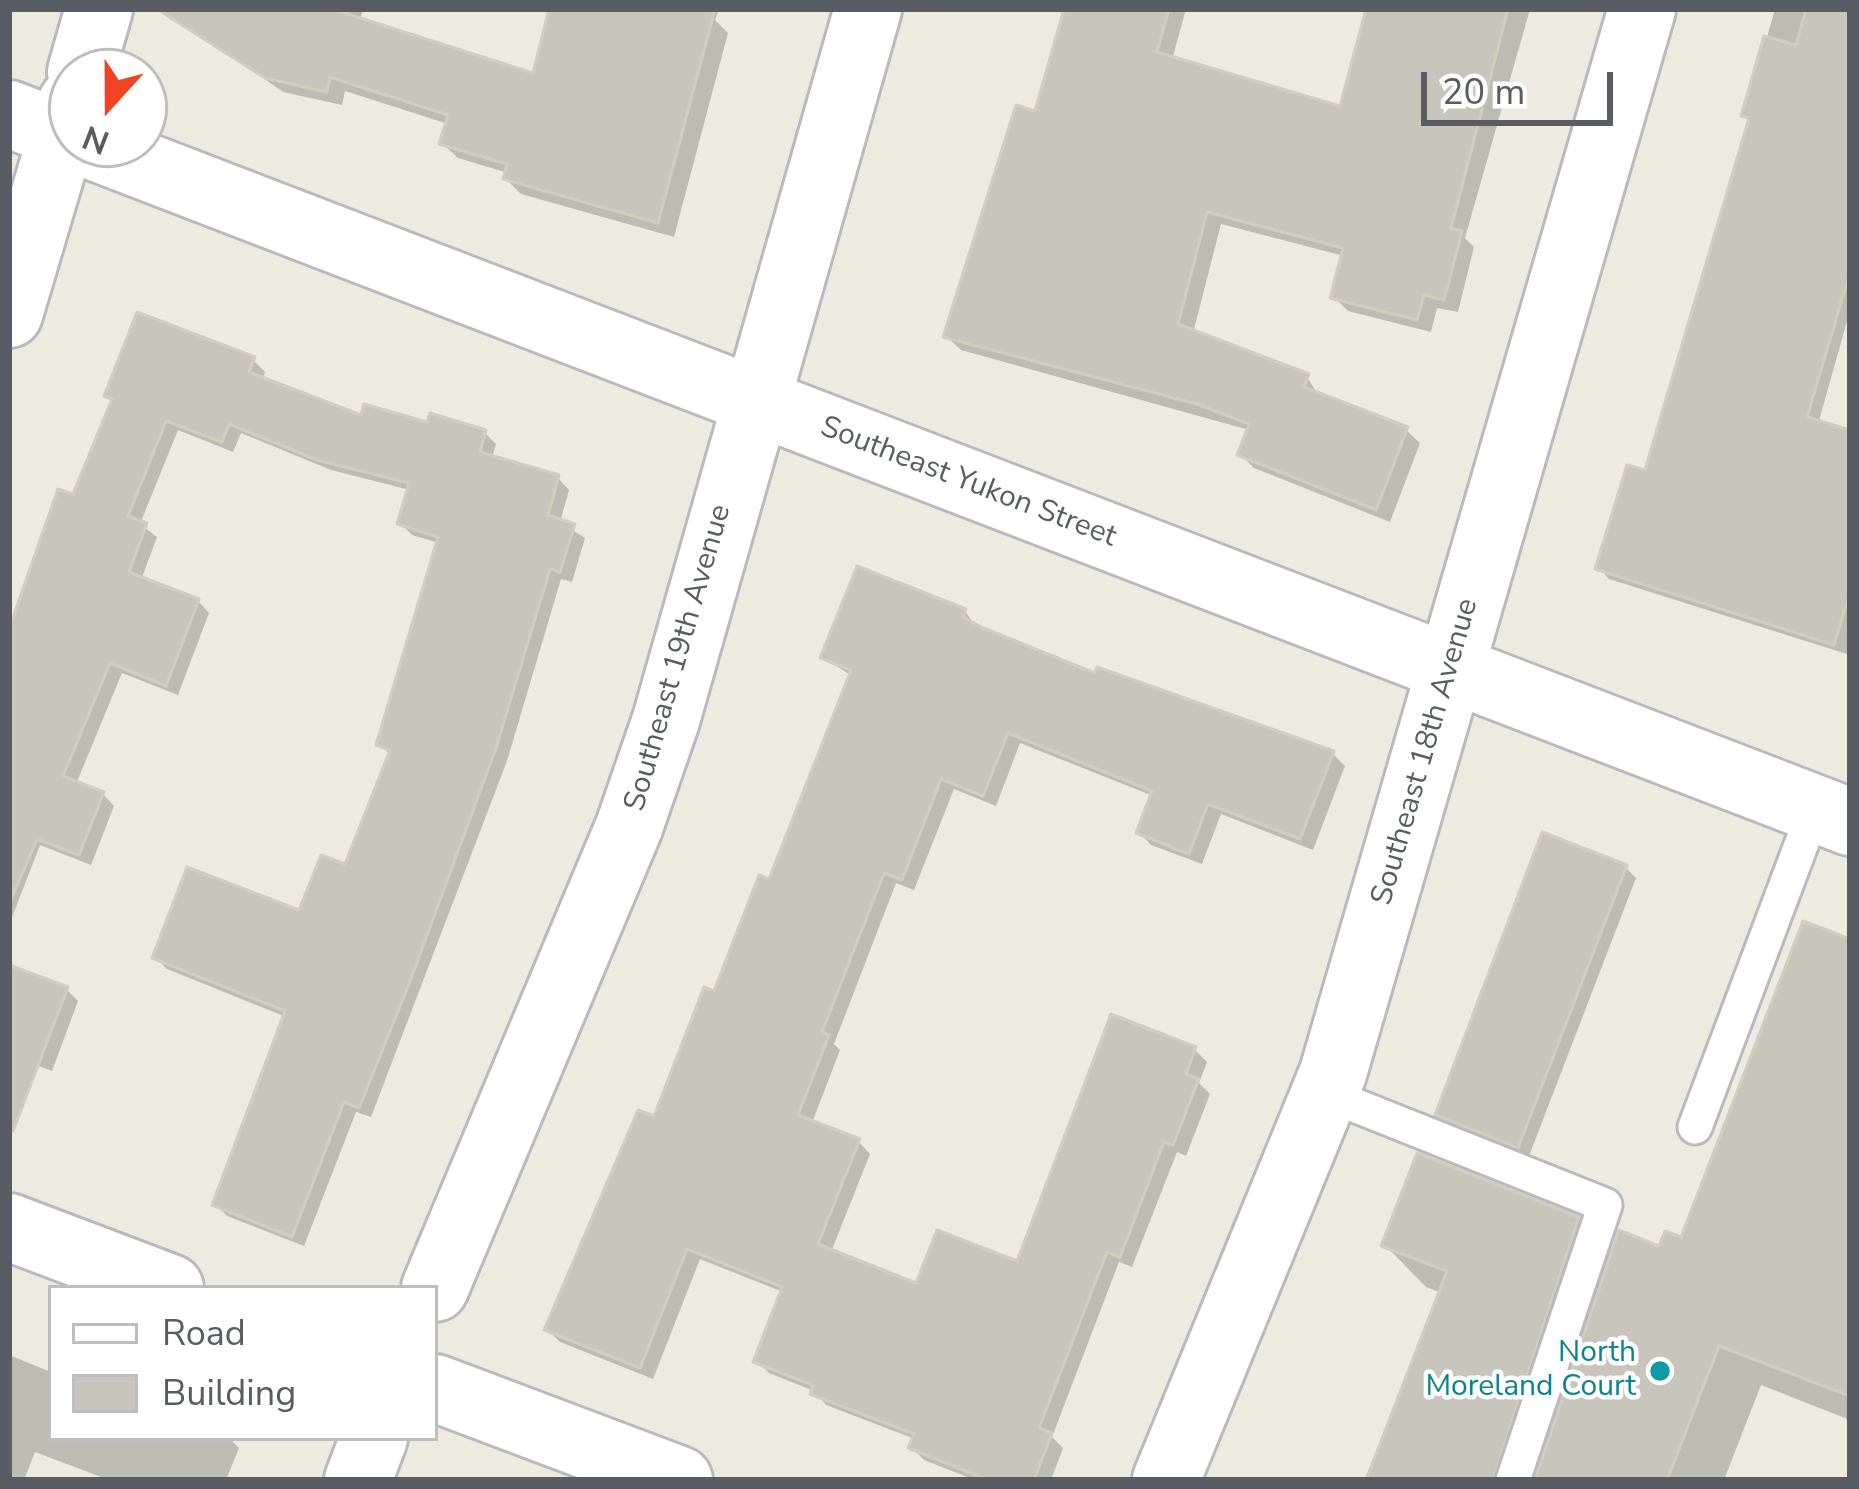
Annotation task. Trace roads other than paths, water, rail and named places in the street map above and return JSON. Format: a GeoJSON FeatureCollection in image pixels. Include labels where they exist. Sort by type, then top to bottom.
{"type":"FeatureCollection","features":[{"type":"Feature","properties":{"kind":"street"},"geometry":{"type":"LineString","coordinates":[[88,48],[100,9]]}},
{"type":"Feature","properties":{"kind":"street","name":"Southeast 19th Avenue"},"geometry":{"type":"LineString","coordinates":[[436,1285],[629,827],[665,720],[868,9]]}},
{"type":"Feature","properties":{"kind":"street","name":"Southeast 18th Avenue"},"geometry":{"type":"LineString","coordinates":[[1166,1480],[1324,1093],[1642,9]]}},
{"type":"Feature","properties":{"kind":"street"},"geometry":{"type":"LineString","coordinates":[[9,314],[49,168]]}},
{"type":"Feature","properties":{"kind":"street","name":"Southeast Yukon Street"},"geometry":{"type":"LineString","coordinates":[[166,168],[754,401],[1832,815]]}},
{"type":"Feature","properties":{"kind":"street"},"geometry":{"type":"LineString","coordinates":[[9,1227],[162,1285]]}},
{"type":"Feature","properties":{"kind":"street"},"geometry":{"type":"LineString","coordinates":[[438,1389],[680,1480]]}},
{"type":"Feature","properties":{"kind":"street"},"geometry":{"type":"LineString","coordinates":[[358,1480],[373,1441]]}},
{"type":"Feature","properties":{"kind":"lane"},"geometry":{"type":"LineString","coordinates":[[1695,1127],[1832,815]]}},
{"type":"Feature","properties":{"kind":"lane"},"geometry":{"type":"LineString","coordinates":[[1324,1093],[1605,1205],[1513,1480]]}},
{"type":"Feature","properties":{"kind":"place","name":"North Moreland Court"},"geometry":{"type":"Point","coordinates":[1660,1371]}}]}
